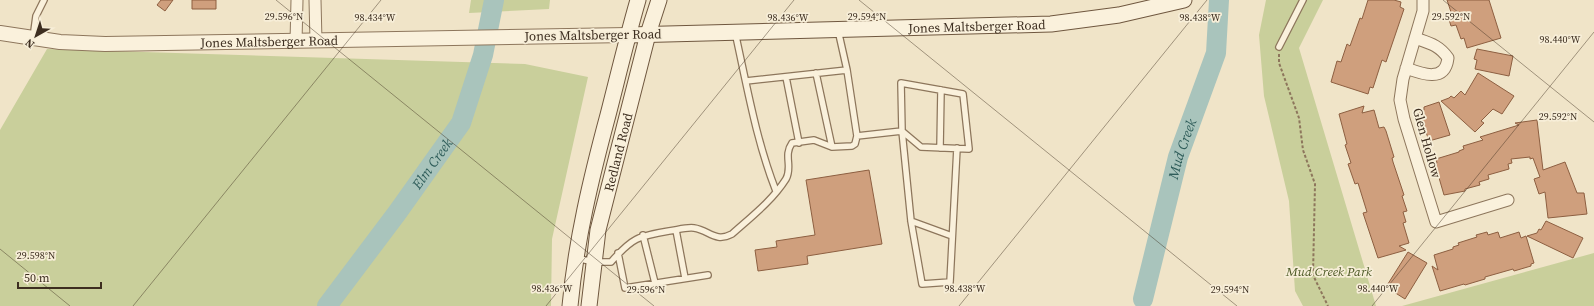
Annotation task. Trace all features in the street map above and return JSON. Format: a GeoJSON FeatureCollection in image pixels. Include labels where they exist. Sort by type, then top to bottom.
{"type":"FeatureCollection","features":[{"type":"Feature","properties":{"kind":"main road","name":"Redland Road"},"geometry":{"type":"LineString","coordinates":[[570,306],[576,258],[589,185],[638,0]]}},
{"type":"Feature","properties":{"kind":"main road","name":"Redland Road"},"geometry":{"type":"LineString","coordinates":[[589,306],[598,230],[648,34],[659,0]]}},
{"type":"Feature","properties":{"kind":"main road","name":"Jones Maltsberger Road"},"geometry":{"type":"LineString","coordinates":[[628,34],[1051,24],[1119,15],[1184,0]]}},
{"type":"Feature","properties":{"kind":"street"},"geometry":{"type":"LineString","coordinates":[[296,42],[297,0]]}},
{"type":"Feature","properties":{"kind":"street"},"geometry":{"type":"LineString","coordinates":[[315,0],[316,41]]}},
{"type":"Feature","properties":{"kind":"street","name":"Glen Hollow"},"geometry":{"type":"LineString","coordinates":[[1423,0],[1422,11],[1403,80],[1400,100],[1404,119],[1436,222],[1508,200]]}},
{"type":"Feature","properties":{"kind":"street","name":"Jones Maltsberger Road"},"geometry":{"type":"LineString","coordinates":[[0,33],[60,42],[105,44],[296,42],[628,34]]}},
{"type":"Feature","properties":{"kind":"street"},"geometry":{"type":"LineString","coordinates":[[1406,68],[1424,75],[1434,75],[1441,72],[1447,66],[1448,58],[1442,50],[1436,46],[1415,38]]}},
{"type":"Feature","properties":{"kind":"lane"},"geometry":{"type":"LineString","coordinates":[[33,38],[36,16],[44,0]]}},
{"type":"Feature","properties":{"kind":"lane"},"geometry":{"type":"LineString","coordinates":[[1279,47],[1303,0]]}},
{"type":"Feature","properties":{"kind":"lane"},"geometry":{"type":"LineString","coordinates":[[576,258],[594,262],[611,262],[627,244],[643,235],[676,230],[695,228],[714,237],[728,236],[768,202],[787,178],[789,170],[787,154],[788,149],[792,144],[814,140],[832,147],[852,146],[855,144],[857,136],[847,70],[838,30]]}},
{"type":"Feature","properties":{"kind":"lane"},"geometry":{"type":"LineString","coordinates":[[735,32],[762,151],[776,191]]}},
{"type":"Feature","properties":{"kind":"lane"},"geometry":{"type":"LineString","coordinates":[[746,81],[847,70]]}},
{"type":"Feature","properties":{"kind":"lane"},"geometry":{"type":"LineString","coordinates":[[816,73],[832,147]]}},
{"type":"Feature","properties":{"kind":"lane"},"geometry":{"type":"LineString","coordinates":[[786,77],[799,142]]}},
{"type":"Feature","properties":{"kind":"lane"},"geometry":{"type":"LineString","coordinates":[[857,136],[902,131],[921,147],[957,148],[969,149],[963,94],[902,83],[902,131],[911,221],[922,284],[950,282],[957,148]]}},
{"type":"Feature","properties":{"kind":"lane"},"geometry":{"type":"LineString","coordinates":[[940,148],[941,90]]}},
{"type":"Feature","properties":{"kind":"lane"},"geometry":{"type":"LineString","coordinates":[[911,221],[952,236]]}},
{"type":"Feature","properties":{"kind":"lane"},"geometry":{"type":"LineString","coordinates":[[676,230],[685,278]]}},
{"type":"Feature","properties":{"kind":"lane"},"geometry":{"type":"LineString","coordinates":[[643,235],[655,283]]}},
{"type":"Feature","properties":{"kind":"lane"},"geometry":{"type":"LineString","coordinates":[[618,253],[625,288],[708,275]]}},
{"type":"Feature","properties":{"kind":"path"},"geometry":{"type":"LineString","coordinates":[[1279,47],[1279,63],[1299,118],[1303,150],[1314,184],[1313,275],[1328,306]]}},
{"type":"Feature","properties":{"kind":"green space"},"geometry":{"type":"Polygon","coordinates":[[[471,0],[550,0],[549,9],[469,13],[471,0]]]}},
{"type":"Feature","properties":{"kind":"green space","name":"Mud Creek Park"},"geometry":{"type":"Polygon","coordinates":[[[1266,0],[1323,0],[1299,48],[1376,306],[1303,306],[1295,291],[1289,201],[1264,96],[1259,35],[1266,0]]]}},
{"type":"Feature","properties":{"kind":"green space"},"geometry":{"type":"Polygon","coordinates":[[[47,49],[525,64],[588,77],[552,239],[551,306],[0,306],[0,130],[47,49]]]}},
{"type":"Feature","properties":{"kind":"green space"},"geometry":{"type":"Polygon","coordinates":[[[1594,253],[1594,306],[1402,306],[1594,253]]]}},
{"type":"Feature","properties":{"kind":"building"},"geometry":{"type":"Polygon","coordinates":[[[161,0],[173,0],[165,11],[157,5],[161,0]]]}},
{"type":"Feature","properties":{"kind":"building"},"geometry":{"type":"Polygon","coordinates":[[[192,0],[216,0],[216,9],[192,9],[192,0]]]}},
{"type":"Feature","properties":{"kind":"building"},"geometry":{"type":"Polygon","coordinates":[[[1368,0],[1394,0],[1401,2],[1400,7],[1404,9],[1386,62],[1382,60],[1373,88],[1370,87],[1368,94],[1331,82],[1337,61],[1341,62],[1347,44],[1350,46],[1360,18],[1362,19],[1368,0]]]}},
{"type":"Feature","properties":{"kind":"building"},"geometry":{"type":"Polygon","coordinates":[[[1447,0],[1489,0],[1501,38],[1467,48],[1464,38],[1461,39],[1456,25],[1451,26],[1448,16],[1452,15],[1447,0]]]}},
{"type":"Feature","properties":{"kind":"building"},"geometry":{"type":"Polygon","coordinates":[[[1477,49],[1513,56],[1509,76],[1475,69],[1477,60],[1474,59],[1477,49]]]}},
{"type":"Feature","properties":{"kind":"building"},"geometry":{"type":"Polygon","coordinates":[[[1478,73],[1514,96],[1502,114],[1493,109],[1481,121],[1484,123],[1475,132],[1441,101],[1451,96],[1454,98],[1461,91],[1465,95],[1478,73]]]}},
{"type":"Feature","properties":{"kind":"building"},"geometry":{"type":"Polygon","coordinates":[[[1439,102],[1450,135],[1429,141],[1419,111],[1424,110],[1424,107],[1439,102]]]}},
{"type":"Feature","properties":{"kind":"building"},"geometry":{"type":"Polygon","coordinates":[[[1364,106],[1362,113],[1374,110],[1379,128],[1384,127],[1386,131],[1407,211],[1403,212],[1406,222],[1403,223],[1409,243],[1399,246],[1406,250],[1378,258],[1363,213],[1367,212],[1358,183],[1355,184],[1348,164],[1351,163],[1345,145],[1347,144],[1339,114],[1364,106]]]}},
{"type":"Feature","properties":{"kind":"building"},"geometry":{"type":"Polygon","coordinates":[[[1537,120],[1543,170],[1565,162],[1577,193],[1584,193],[1587,214],[1548,218],[1545,192],[1539,194],[1534,179],[1540,177],[1533,158],[1530,159],[1530,157],[1511,159],[1512,163],[1508,164],[1509,169],[1488,175],[1489,179],[1479,182],[1480,185],[1465,189],[1465,191],[1444,195],[1435,164],[1437,163],[1436,159],[1459,152],[1464,149],[1463,146],[1483,140],[1480,137],[1519,125],[1515,123],[1537,120]]]}},
{"type":"Feature","properties":{"kind":"building"},"geometry":{"type":"Polygon","coordinates":[[[869,170],[882,244],[807,256],[808,264],[758,271],[755,250],[777,247],[776,241],[815,235],[806,180],[869,170]]]}},
{"type":"Feature","properties":{"kind":"building"},"geometry":{"type":"Polygon","coordinates":[[[1546,221],[1583,238],[1573,258],[1527,236],[1537,233],[1539,229],[1541,230],[1546,221]]]}},
{"type":"Feature","properties":{"kind":"building"},"geometry":{"type":"Polygon","coordinates":[[[1487,232],[1488,235],[1498,232],[1500,238],[1519,232],[1521,238],[1526,236],[1534,263],[1531,264],[1531,266],[1514,271],[1513,269],[1485,277],[1485,279],[1440,291],[1432,266],[1438,270],[1434,255],[1453,249],[1453,247],[1459,245],[1458,243],[1487,232]]]}},
{"type":"Feature","properties":{"kind":"building"},"geometry":{"type":"Polygon","coordinates":[[[1408,252],[1427,263],[1405,299],[1386,287],[1408,252]]]}},
{"type":"Feature","properties":{"kind":"waterway","name":"Elm Creek"},"geometry":{"type":"LineString","coordinates":[[327,306],[397,213],[461,123],[483,55],[494,0]]}},
{"type":"Feature","properties":{"kind":"waterway","name":"Mud Creek"},"geometry":{"type":"LineString","coordinates":[[1143,299],[1178,157],[1216,53],[1219,0]]}}]}
